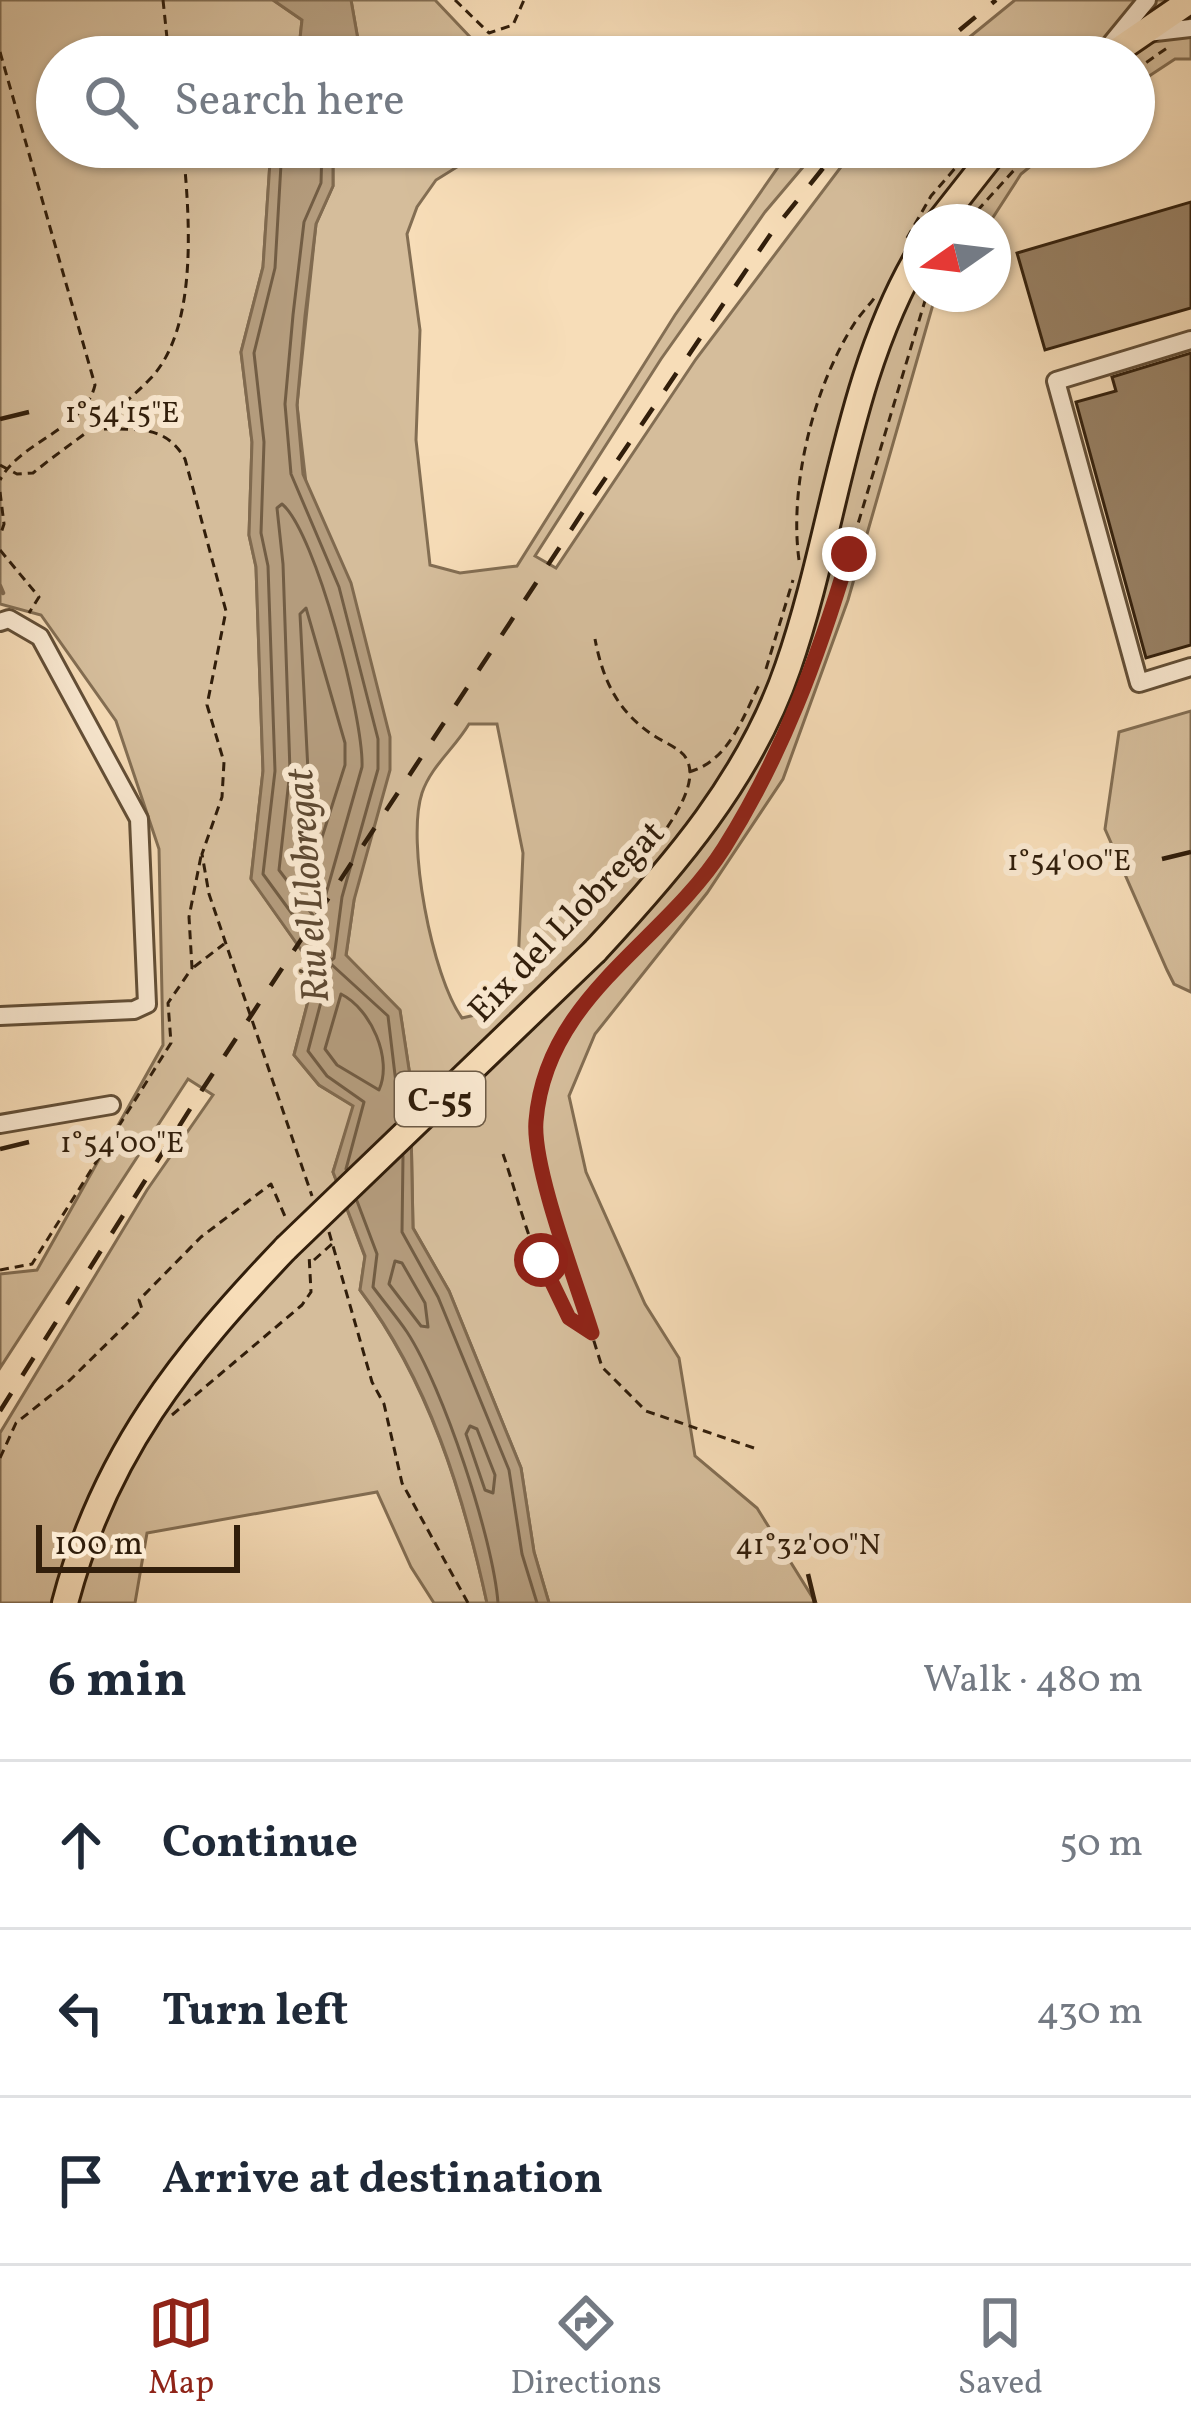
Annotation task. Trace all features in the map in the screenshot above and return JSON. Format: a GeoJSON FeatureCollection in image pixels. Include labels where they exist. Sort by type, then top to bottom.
{"type":"FeatureCollection","features":[{"type":"Feature","properties":{"kind":"highway"},"geometry":{"type":"LineString","coordinates":[[1141,15],[1190,10]]}},
{"type":"Feature","properties":{"kind":"highway"},"geometry":{"type":"LineString","coordinates":[[953,204],[981,168]]}},
{"type":"Feature","properties":{"kind":"highway","name":"Eix del Llobregat"},"geometry":{"type":"LineString","coordinates":[[65,1603],[89,1528],[133,1435],[193,1347],[595,951],[709,818],[758,738],[788,667],[871,370],[903,294]]}},
{"type":"Feature","properties":{"kind":"lane"},"geometry":{"type":"LineString","coordinates":[[1191,340],[1056,381],[1139,683],[1191,667]]}},
{"type":"Feature","properties":{"kind":"lane"},"geometry":{"type":"LineString","coordinates":[[0,1016],[134,1010],[147,1004],[140,819],[40,637],[4,620]]}},
{"type":"Feature","properties":{"kind":"lane"},"geometry":{"type":"LineString","coordinates":[[0,1124],[111,1105]]}},
{"type":"Feature","properties":{"kind":"path"},"geometry":{"type":"LineString","coordinates":[[163,0],[167,36]]}},
{"type":"Feature","properties":{"kind":"path"},"geometry":{"type":"LineString","coordinates":[[455,0],[489,33],[513,25],[524,0]]}},
{"type":"Feature","properties":{"kind":"path"},"geometry":{"type":"LineString","coordinates":[[1099,36],[1107,30]]}},
{"type":"Feature","properties":{"kind":"path"},"geometry":{"type":"LineString","coordinates":[[1155,57],[1172,45]]}},
{"type":"Feature","properties":{"kind":"path"},"geometry":{"type":"LineString","coordinates":[[0,52],[95,385],[91,401],[6,469],[0,480]]}},
{"type":"Feature","properties":{"kind":"path"},"geometry":{"type":"LineString","coordinates":[[0,465],[33,473],[153,377],[182,309],[189,247],[185,168]]}},
{"type":"Feature","properties":{"kind":"path"},"geometry":{"type":"LineString","coordinates":[[983,204],[1016,168]]}},
{"type":"Feature","properties":{"kind":"path"},"geometry":{"type":"LineString","coordinates":[[754,1448],[646,1411],[602,1367],[552,1205],[535,1124],[552,1048],[581,1004],[721,853],[782,750],[836,597],[922,312]]}},
{"type":"Feature","properties":{"kind":"path"},"geometry":{"type":"LineString","coordinates":[[118,406],[131,430]]}},
{"type":"Feature","properties":{"kind":"path"},"geometry":{"type":"LineString","coordinates":[[89,428],[155,429],[173,438],[185,459],[226,610],[207,705],[224,762],[222,796],[192,885],[192,968]]}},
{"type":"Feature","properties":{"kind":"path"},"geometry":{"type":"LineString","coordinates":[[0,492],[0,536]]}},
{"type":"Feature","properties":{"kind":"path"},"geometry":{"type":"LineString","coordinates":[[0,550],[39,597],[36,610],[4,620]]}},
{"type":"Feature","properties":{"kind":"path"},"geometry":{"type":"LineString","coordinates":[[556,949],[659,844],[689,772],[686,756],[621,709],[595,639]]}},
{"type":"Feature","properties":{"kind":"path"},"geometry":{"type":"LineString","coordinates":[[202,854],[225,943],[318,1210]]}},
{"type":"Feature","properties":{"kind":"path"},"geometry":{"type":"LineString","coordinates":[[0,1270],[32,1264],[171,1043],[168,1003],[192,968],[225,943]]}},
{"type":"Feature","properties":{"kind":"path"},"geometry":{"type":"LineString","coordinates":[[503,1154],[541,1260],[569,1318],[592,1333]]}},
{"type":"Feature","properties":{"kind":"path"},"geometry":{"type":"LineString","coordinates":[[0,1458],[16,1423],[98,1355],[142,1309],[139,1300],[201,1237],[271,1184],[297,1244],[312,1262],[311,1292],[302,1305],[168,1419]]}},
{"type":"Feature","properties":{"kind":"path"},"geometry":{"type":"LineString","coordinates":[[326,1226],[372,1382],[384,1405],[402,1483],[468,1603]]}},
{"type":"Feature","properties":{"kind":"path"},"geometry":{"type":"LineString","coordinates":[[312,1262],[334,1243]]}},
{"type":"Feature","properties":{"kind":"shaded area"},"geometry":{"type":"Polygon","coordinates":[[[0,0],[273,0],[302,20],[300,36],[36,36],[36,168],[270,168],[263,267],[241,352],[252,442],[249,535],[256,567],[263,771],[251,878],[316,971],[294,1055],[319,1085],[354,1106],[333,1172],[365,1257],[360,1290],[405,1362],[440,1439],[467,1520],[487,1603],[434,1603],[411,1567],[377,1492],[147,1533],[135,1603],[0,1603],[0,1433],[147,1190],[213,1095],[188,1079],[0,1368],[0,1274],[37,1270],[163,1045],[159,849],[116,721],[41,615],[0,604],[0,0]]]}},
{"type":"Feature","properties":{"kind":"shaded area"},"geometry":{"type":"Polygon","coordinates":[[[351,0],[435,0],[469,36],[357,36],[351,0]]]}},
{"type":"Feature","properties":{"kind":"shaded area"},"geometry":{"type":"Polygon","coordinates":[[[1015,0],[1191,0],[1191,59],[1175,59],[1155,72],[1155,36],[971,36],[1015,0]]]}},
{"type":"Feature","properties":{"kind":"shaded area"},"geometry":{"type":"Polygon","coordinates":[[[333,168],[455,168],[436,180],[417,207],[407,234],[420,330],[416,440],[430,565],[460,573],[517,566],[675,315],[778,168],[802,168],[765,212],[661,359],[535,556],[556,568],[696,359],[840,168],[1028,168],[1002,204],[903,204],[903,312],[931,312],[848,600],[783,779],[707,893],[595,1034],[569,1096],[586,1172],[645,1304],[679,1358],[695,1456],[757,1508],[816,1603],[549,1603],[534,1552],[521,1468],[449,1291],[413,1228],[410,1076],[400,1011],[346,956],[354,900],[297,405],[316,224],[333,186],[333,168]],[[469,724],[422,793],[417,843],[425,908],[441,972],[462,1018],[484,1013],[517,988],[523,853],[497,724],[469,724]]]}},
{"type":"Feature","properties":{"kind":"shaded area"},"geometry":{"type":"Polygon","coordinates":[[[1191,711],[1191,992],[1174,984],[1105,829],[1119,732],[1191,711]]]}},
{"type":"Feature","properties":{"kind":"water"},"geometry":{"type":"Polygon","coordinates":[[[273,0],[351,0],[357,36],[300,36],[302,20],[273,0]]]}},
{"type":"Feature","properties":{"kind":"water","name":"Riu el Llobregat"},"geometry":{"type":"Polygon","coordinates":[[[270,168],[333,168],[333,186],[316,224],[305,316],[297,405],[303,474],[351,583],[390,737],[390,770],[354,900],[346,955],[400,1010],[410,1076],[413,1228],[449,1291],[521,1468],[534,1552],[549,1603],[487,1603],[467,1520],[440,1439],[406,1362],[360,1290],[365,1256],[333,1172],[353,1106],[319,1085],[294,1055],[316,971],[251,879],[263,771],[256,567],[249,535],[252,442],[241,352],[263,267],[270,168]]]}},
{"type":"Feature","properties":{"kind":"building"},"geometry":{"type":"Polygon","coordinates":[[[1191,202],[1191,308],[1045,350],[1017,253],[1191,202]]]}},
{"type":"Feature","properties":{"kind":"building"},"geometry":{"type":"Polygon","coordinates":[[[1191,353],[1191,645],[1146,658],[1076,402],[1116,391],[1112,377],[1191,353]]]}},
{"type":"Feature","properties":{"kind":"waterway"},"geometry":{"type":"LineString","coordinates":[[0,586],[3,593]]}},
{"type":"Feature","properties":{"kind":"railway"},"geometry":{"type":"LineString","coordinates":[[952,36],[996,0]]}},
{"type":"Feature","properties":{"kind":"railway"},"geometry":{"type":"LineString","coordinates":[[0,1411],[202,1090],[594,495],[772,232],[823,168]]}},
{"type":"Feature","properties":{"kind":"route"},"geometry":{"type":"LineString","coordinates":[[541,1260],[569,1318],[592,1333],[552,1205],[535,1124],[552,1048],[581,1004],[721,853],[782,750],[849,554]]}}]}
